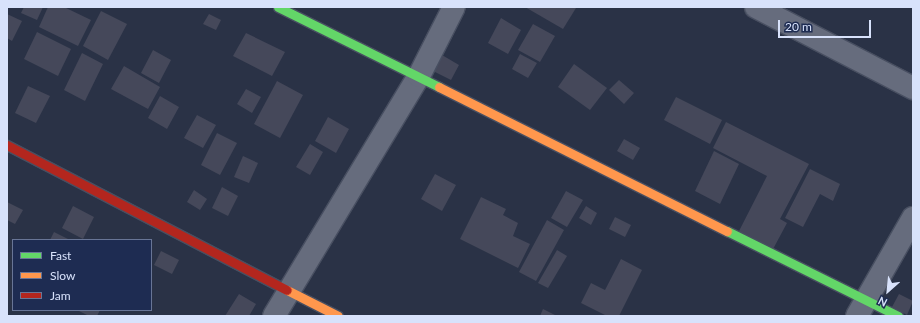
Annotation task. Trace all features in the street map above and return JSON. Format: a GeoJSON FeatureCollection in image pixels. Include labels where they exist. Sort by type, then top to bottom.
{"type":"FeatureCollection","features":[{"type":"Feature","properties":{"kind":"street"},"geometry":{"type":"LineString","coordinates":[[278,7],[419,76],[861,308],[898,316]]}},
{"type":"Feature","properties":{"kind":"street"},"geometry":{"type":"LineString","coordinates":[[274,316],[419,76],[454,7]]}},
{"type":"Feature","properties":{"kind":"street"},"geometry":{"type":"LineString","coordinates":[[756,7],[913,88]]}},
{"type":"Feature","properties":{"kind":"street"},"geometry":{"type":"LineString","coordinates":[[7,145],[338,316]]}},
{"type":"Feature","properties":{"kind":"street"},"geometry":{"type":"LineString","coordinates":[[861,308],[913,218]]}},
{"type":"Feature","properties":{"kind":"building"},"geometry":{"type":"Polygon","coordinates":[[[24,7],[43,7],[37,20],[21,13],[24,7]]]}},
{"type":"Feature","properties":{"kind":"building"},"geometry":{"type":"Polygon","coordinates":[[[48,7],[64,7],[91,20],[78,46],[39,27],[48,7]]]}},
{"type":"Feature","properties":{"kind":"building"},"geometry":{"type":"Polygon","coordinates":[[[525,7],[574,7],[576,8],[563,29],[525,7]]]}},
{"type":"Feature","properties":{"kind":"building"},"geometry":{"type":"Polygon","coordinates":[[[101,11],[127,24],[108,60],[83,46],[101,11]]]}},
{"type":"Feature","properties":{"kind":"building"},"geometry":{"type":"Polygon","coordinates":[[[7,14],[22,21],[12,41],[7,38],[7,14]]]}},
{"type":"Feature","properties":{"kind":"building"},"geometry":{"type":"Polygon","coordinates":[[[209,14],[221,20],[216,30],[203,24],[209,14]]]}},
{"type":"Feature","properties":{"kind":"building"},"geometry":{"type":"Polygon","coordinates":[[[501,18],[521,30],[508,54],[488,43],[501,18]]]}},
{"type":"Feature","properties":{"kind":"building"},"geometry":{"type":"Polygon","coordinates":[[[533,24],[555,36],[540,62],[518,50],[533,24]]]}},
{"type":"Feature","properties":{"kind":"building"},"geometry":{"type":"Polygon","coordinates":[[[37,32],[71,49],[58,76],[24,59],[37,32]]]}},
{"type":"Feature","properties":{"kind":"building"},"geometry":{"type":"Polygon","coordinates":[[[246,33],[285,52],[272,76],[233,56],[246,33]]]}},
{"type":"Feature","properties":{"kind":"building"},"geometry":{"type":"Polygon","coordinates":[[[153,50],[171,60],[159,83],[141,73],[153,50]]]}},
{"type":"Feature","properties":{"kind":"building"},"geometry":{"type":"Polygon","coordinates":[[[82,53],[103,64],[85,101],[64,90],[82,53]]]}},
{"type":"Feature","properties":{"kind":"building"},"geometry":{"type":"Polygon","coordinates":[[[520,54],[537,63],[528,78],[512,69],[520,54]]]}},
{"type":"Feature","properties":{"kind":"building"},"geometry":{"type":"Polygon","coordinates":[[[442,55],[459,65],[451,80],[433,71],[442,55]]]}},
{"type":"Feature","properties":{"kind":"building"},"geometry":{"type":"Polygon","coordinates":[[[574,64],[607,88],[590,110],[558,87],[574,64]]]}},
{"type":"Feature","properties":{"kind":"building"},"geometry":{"type":"Polygon","coordinates":[[[124,66],[160,87],[148,109],[111,89],[124,66]]]}},
{"type":"Feature","properties":{"kind":"building"},"geometry":{"type":"Polygon","coordinates":[[[619,80],[634,93],[624,104],[609,90],[619,80]]]}},
{"type":"Feature","properties":{"kind":"building"},"geometry":{"type":"Polygon","coordinates":[[[277,81],[303,95],[280,138],[254,124],[277,81]]]}},
{"type":"Feature","properties":{"kind":"building"},"geometry":{"type":"Polygon","coordinates":[[[28,86],[50,96],[36,123],[15,113],[28,86]]]}},
{"type":"Feature","properties":{"kind":"building"},"geometry":{"type":"Polygon","coordinates":[[[246,89],[261,97],[252,113],[237,104],[246,89]]]}},
{"type":"Feature","properties":{"kind":"building"},"geometry":{"type":"Polygon","coordinates":[[[160,96],[179,107],[167,129],[148,118],[160,96]]]}},
{"type":"Feature","properties":{"kind":"building"},"geometry":{"type":"Polygon","coordinates":[[[676,97],[722,120],[710,144],[664,120],[676,97]]]}},
{"type":"Feature","properties":{"kind":"building"},"geometry":{"type":"Polygon","coordinates":[[[197,115],[216,125],[203,148],[184,138],[197,115]]]}},
{"type":"Feature","properties":{"kind":"building"},"geometry":{"type":"Polygon","coordinates":[[[328,117],[349,129],[336,153],[315,141],[328,117]]]}},
{"type":"Feature","properties":{"kind":"building"},"geometry":{"type":"Polygon","coordinates":[[[726,122],[809,164],[780,219],[787,223],[772,251],[738,233],[767,176],[713,148],[726,122]]]}},
{"type":"Feature","properties":{"kind":"building"},"geometry":{"type":"Polygon","coordinates":[[[217,133],[237,143],[220,175],[201,165],[217,133]]]}},
{"type":"Feature","properties":{"kind":"building"},"geometry":{"type":"Polygon","coordinates":[[[624,139],[640,148],[633,160],[617,151],[624,139]]]}},
{"type":"Feature","properties":{"kind":"building"},"geometry":{"type":"Polygon","coordinates":[[[310,144],[323,152],[310,175],[296,167],[310,144]]]}},
{"type":"Feature","properties":{"kind":"building"},"geometry":{"type":"Polygon","coordinates":[[[714,151],[739,164],[720,204],[695,191],[714,151]]]}},
{"type":"Feature","properties":{"kind":"building"},"geometry":{"type":"Polygon","coordinates":[[[243,156],[258,163],[249,183],[234,177],[243,156]]]}},
{"type":"Feature","properties":{"kind":"building"},"geometry":{"type":"Polygon","coordinates":[[[810,169],[840,184],[833,201],[820,194],[803,227],[785,218],[810,169]]]}},
{"type":"Feature","properties":{"kind":"building"},"geometry":{"type":"Polygon","coordinates":[[[435,174],[456,185],[442,211],[421,199],[435,174]]]}},
{"type":"Feature","properties":{"kind":"building"},"geometry":{"type":"Polygon","coordinates":[[[222,187],[238,196],[228,216],[212,208],[222,187]]]}},
{"type":"Feature","properties":{"kind":"building"},"geometry":{"type":"Polygon","coordinates":[[[194,190],[207,199],[200,210],[187,202],[194,190]]]}},
{"type":"Feature","properties":{"kind":"building"},"geometry":{"type":"Polygon","coordinates":[[[566,191],[583,200],[567,227],[551,218],[566,191]]]}},
{"type":"Feature","properties":{"kind":"building"},"geometry":{"type":"Polygon","coordinates":[[[481,197],[506,209],[503,215],[518,223],[513,236],[530,244],[518,268],[460,239],[481,197]]]}},
{"type":"Feature","properties":{"kind":"building"},"geometry":{"type":"Polygon","coordinates":[[[7,202],[23,210],[15,224],[7,220],[7,202]]]}},
{"type":"Feature","properties":{"kind":"building"},"geometry":{"type":"Polygon","coordinates":[[[73,206],[94,217],[83,239],[62,228],[73,206]]]}},
{"type":"Feature","properties":{"kind":"building"},"geometry":{"type":"Polygon","coordinates":[[[586,206],[597,213],[591,225],[579,218],[586,206]]]}},
{"type":"Feature","properties":{"kind":"building"},"geometry":{"type":"Polygon","coordinates":[[[615,217],[631,225],[625,237],[609,229],[615,217]]]}},
{"type":"Feature","properties":{"kind":"building"},"geometry":{"type":"Polygon","coordinates":[[[547,220],[564,230],[536,281],[519,272],[547,220]]]}},
{"type":"Feature","properties":{"kind":"building"},"geometry":{"type":"Polygon","coordinates":[[[54,232],[68,239],[50,239],[54,232]]]}},
{"type":"Feature","properties":{"kind":"building"},"geometry":{"type":"Polygon","coordinates":[[[557,250],[567,256],[548,288],[538,283],[557,250]]]}},
{"type":"Feature","properties":{"kind":"building"},"geometry":{"type":"Polygon","coordinates":[[[161,251],[179,260],[172,274],[154,265],[161,251]]]}},
{"type":"Feature","properties":{"kind":"building"},"geometry":{"type":"Polygon","coordinates":[[[621,259],[642,270],[619,316],[607,316],[581,303],[591,283],[605,290],[621,259]]]}},
{"type":"Feature","properties":{"kind":"building"},"geometry":{"type":"Polygon","coordinates":[[[239,294],[256,304],[249,316],[225,316],[239,294]]]}},
{"type":"Feature","properties":{"kind":"building"},"geometry":{"type":"Polygon","coordinates":[[[899,294],[913,301],[907,315],[892,307],[899,294]]]}},
{"type":"Feature","properties":{"kind":"building"},"geometry":{"type":"Polygon","coordinates":[[[543,309],[557,316],[540,316],[543,309]]]}},
{"type":"Feature","properties":{"kind":"building"},"geometry":{"type":"Polygon","coordinates":[[[79,311],[100,311],[97,316],[89,316],[79,311]]]}},
{"type":"Feature","properties":{"kind":"traffic: fast"},"geometry":{"type":"LineString","coordinates":[[278,7],[439,87]]}},
{"type":"Feature","properties":{"kind":"traffic: fast"},"geometry":{"type":"LineString","coordinates":[[727,231],[898,316]]}},
{"type":"Feature","properties":{"kind":"traffic: slow"},"geometry":{"type":"LineString","coordinates":[[439,87],[727,231]]}},
{"type":"Feature","properties":{"kind":"traffic: slow"},"geometry":{"type":"LineString","coordinates":[[287,290],[338,316]]}},
{"type":"Feature","properties":{"kind":"traffic: jam"},"geometry":{"type":"LineString","coordinates":[[7,145],[287,290]]}}]}
